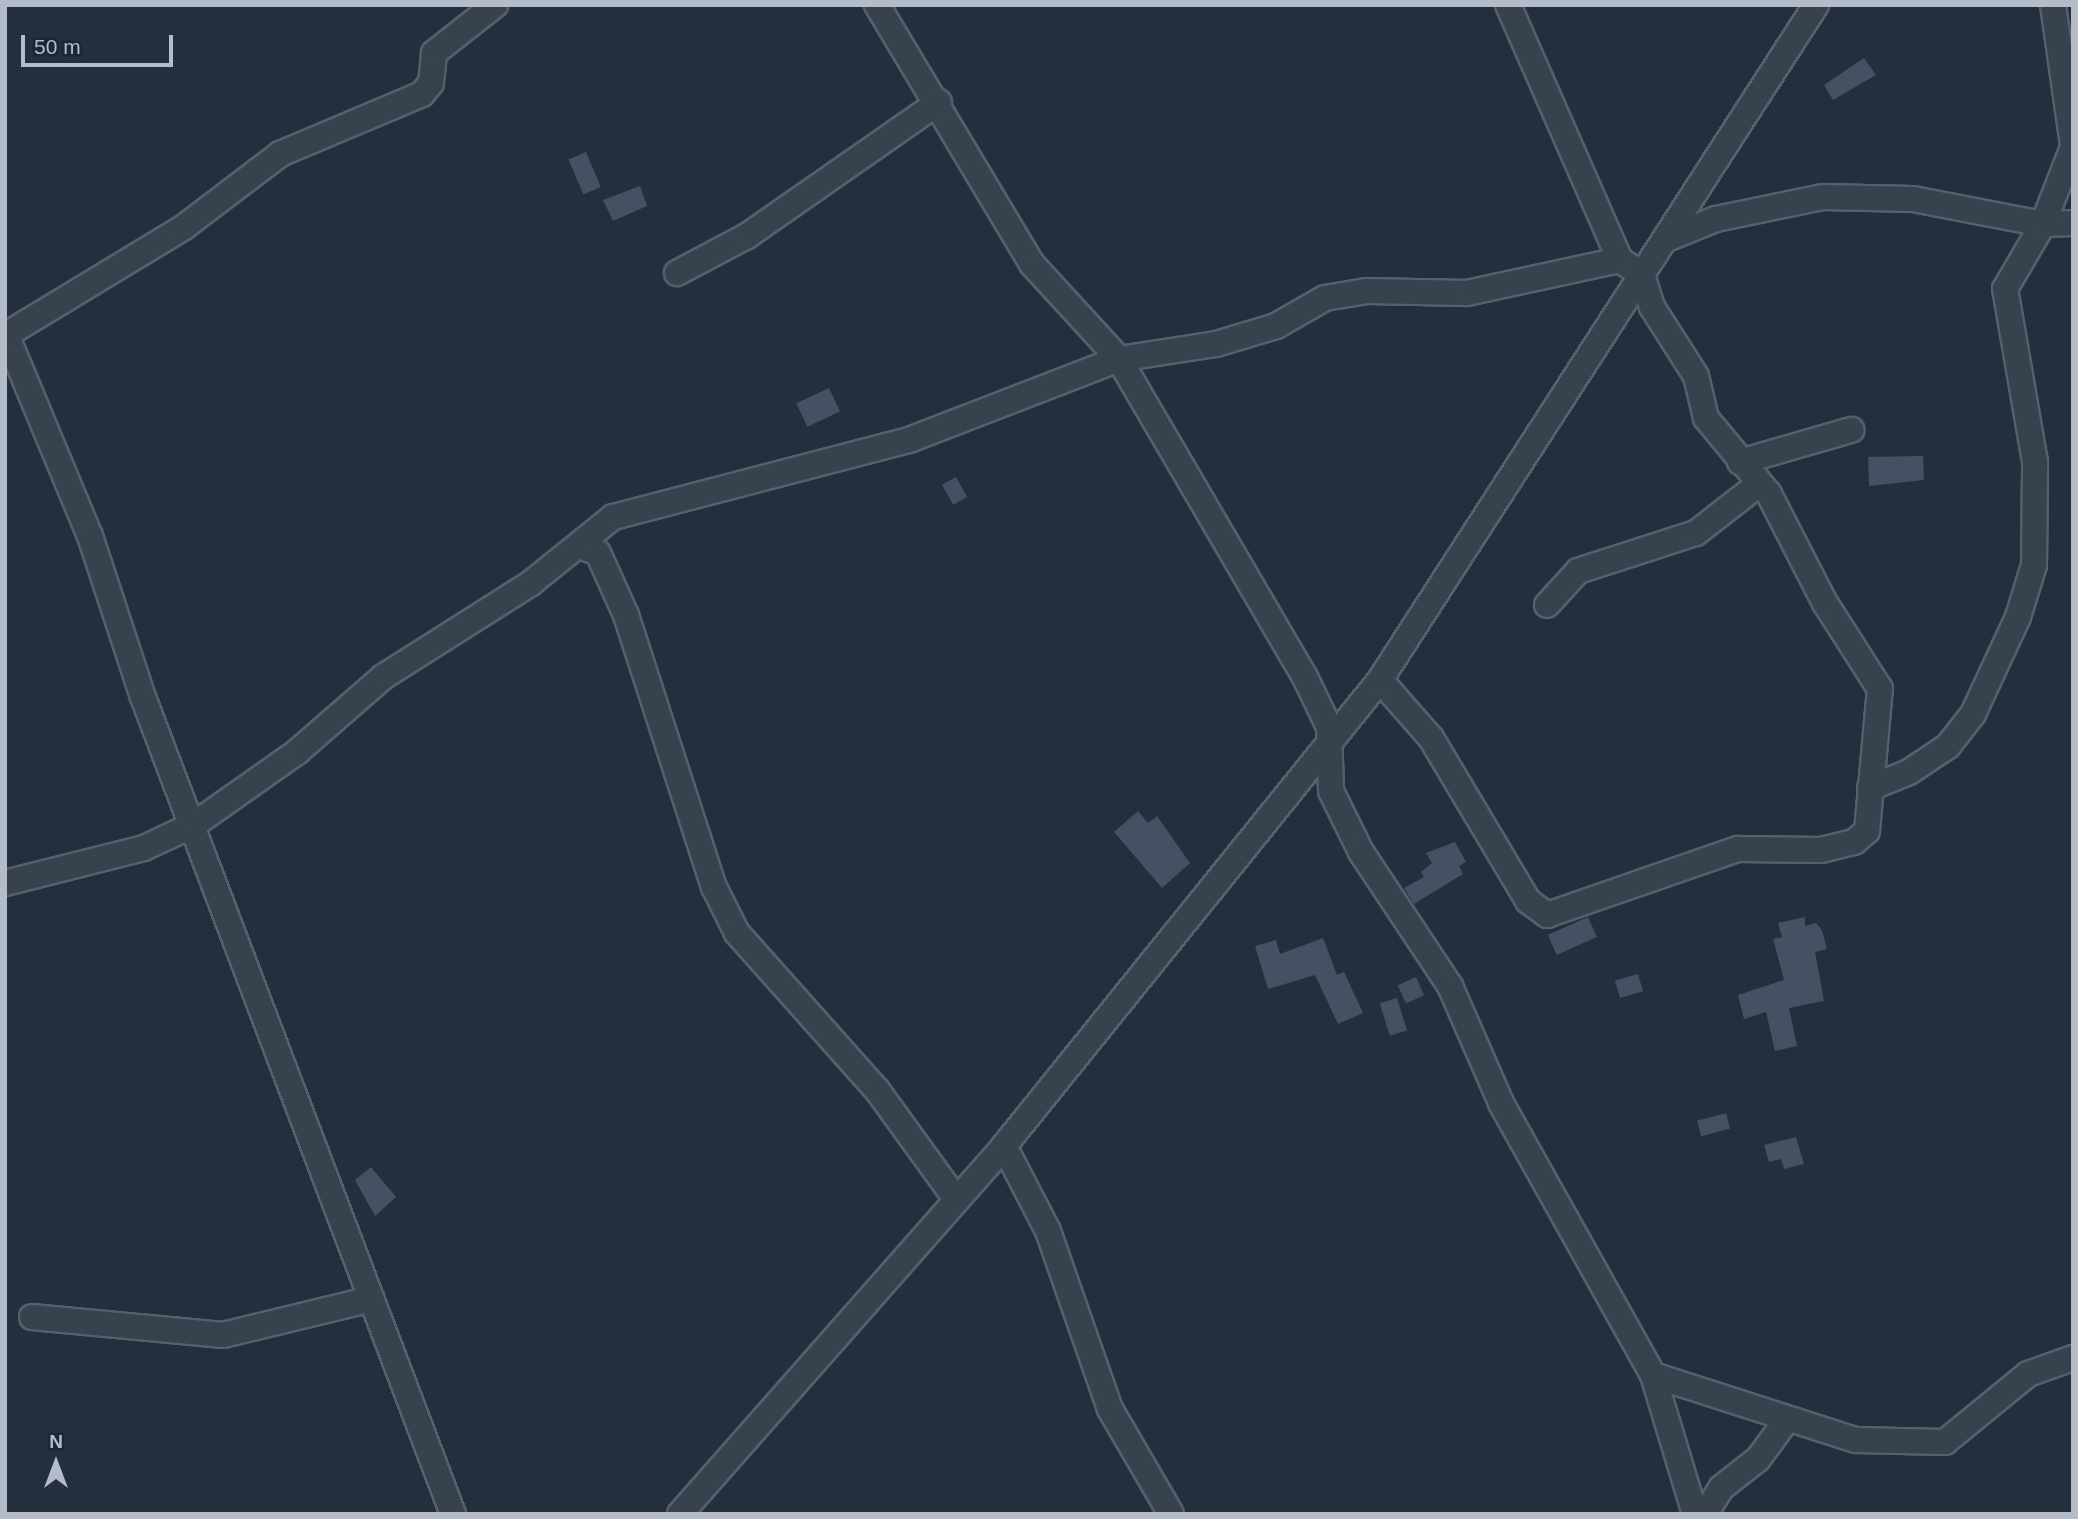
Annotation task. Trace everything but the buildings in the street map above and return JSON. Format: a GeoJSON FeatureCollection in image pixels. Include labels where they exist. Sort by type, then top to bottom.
{"type":"FeatureCollection","features":[{"type":"Feature","properties":{"kind":"street"},"geometry":{"type":"LineString","coordinates":[[453,1514],[195,824],[143,697],[90,536],[6,333],[184,227],[280,154],[422,94],[431,83],[434,53],[495,5]]}},
{"type":"Feature","properties":{"kind":"street"},"geometry":{"type":"LineString","coordinates":[[877,5],[939,102],[1032,264],[1119,359],[1315,695],[1329,727],[1331,791],[1361,852],[1451,986],[1500,1104],[1653,1375],[1695,1514]]}},
{"type":"Feature","properties":{"kind":"street"},"geometry":{"type":"LineString","coordinates":[[1380,680],[1431,738],[1528,901],[1547,915],[1738,849],[1821,850],[1854,842],[1867,831],[1881,689],[1759,484],[1706,418],[1696,376],[1651,307],[1642,274],[1620,260],[1508,5]]}},
{"type":"Feature","properties":{"kind":"street"},"geometry":{"type":"LineString","coordinates":[[680,1514],[1004,1146],[1380,680],[1667,239],[1735,121],[1816,5]]}},
{"type":"Feature","properties":{"kind":"street"},"geometry":{"type":"LineString","coordinates":[[1870,788],[1909,772],[1948,746],[1973,714],[2022,604],[2034,565],[2035,462],[2005,289],[2043,223],[2073,146],[2053,5]]}},
{"type":"Feature","properties":{"kind":"street"},"geometry":{"type":"LineString","coordinates":[[677,273],[747,236],[939,102]]}},
{"type":"Feature","properties":{"kind":"street"},"geometry":{"type":"LineString","coordinates":[[1667,239],[1716,219],[1824,197],[1913,199],[2043,223],[2073,223]]}},
{"type":"Feature","properties":{"kind":"street"},"geometry":{"type":"LineString","coordinates":[[5,883],[144,848],[195,824],[297,752],[383,677],[583,547],[613,516],[909,440],[1119,359],[1216,344],[1276,327],[1325,298],[1367,291],[1467,293],[1620,260]]}},
{"type":"Feature","properties":{"kind":"street"},"geometry":{"type":"LineString","coordinates":[[1740,462],[1851,430]]}},
{"type":"Feature","properties":{"kind":"street"},"geometry":{"type":"LineString","coordinates":[[1548,605],[1578,570],[1696,533],[1759,484]]}},
{"type":"Feature","properties":{"kind":"street"},"geometry":{"type":"LineString","coordinates":[[583,547],[598,553],[626,615],[714,887],[737,933],[877,1090],[956,1199]]}},
{"type":"Feature","properties":{"kind":"street"},"geometry":{"type":"LineString","coordinates":[[1004,1146],[1048,1231],[1110,1409],[1171,1514]]}},
{"type":"Feature","properties":{"kind":"street"},"geometry":{"type":"LineString","coordinates":[[32,1318],[223,1335],[372,1299]]}},
{"type":"Feature","properties":{"kind":"street"},"geometry":{"type":"LineString","coordinates":[[1653,1375],[1787,1421],[1856,1440],[1945,1442],[2028,1374],[2073,1358]]}},
{"type":"Feature","properties":{"kind":"street"},"geometry":{"type":"LineString","coordinates":[[1705,1514],[1721,1488],[1758,1459],[1787,1421]]}}]}
